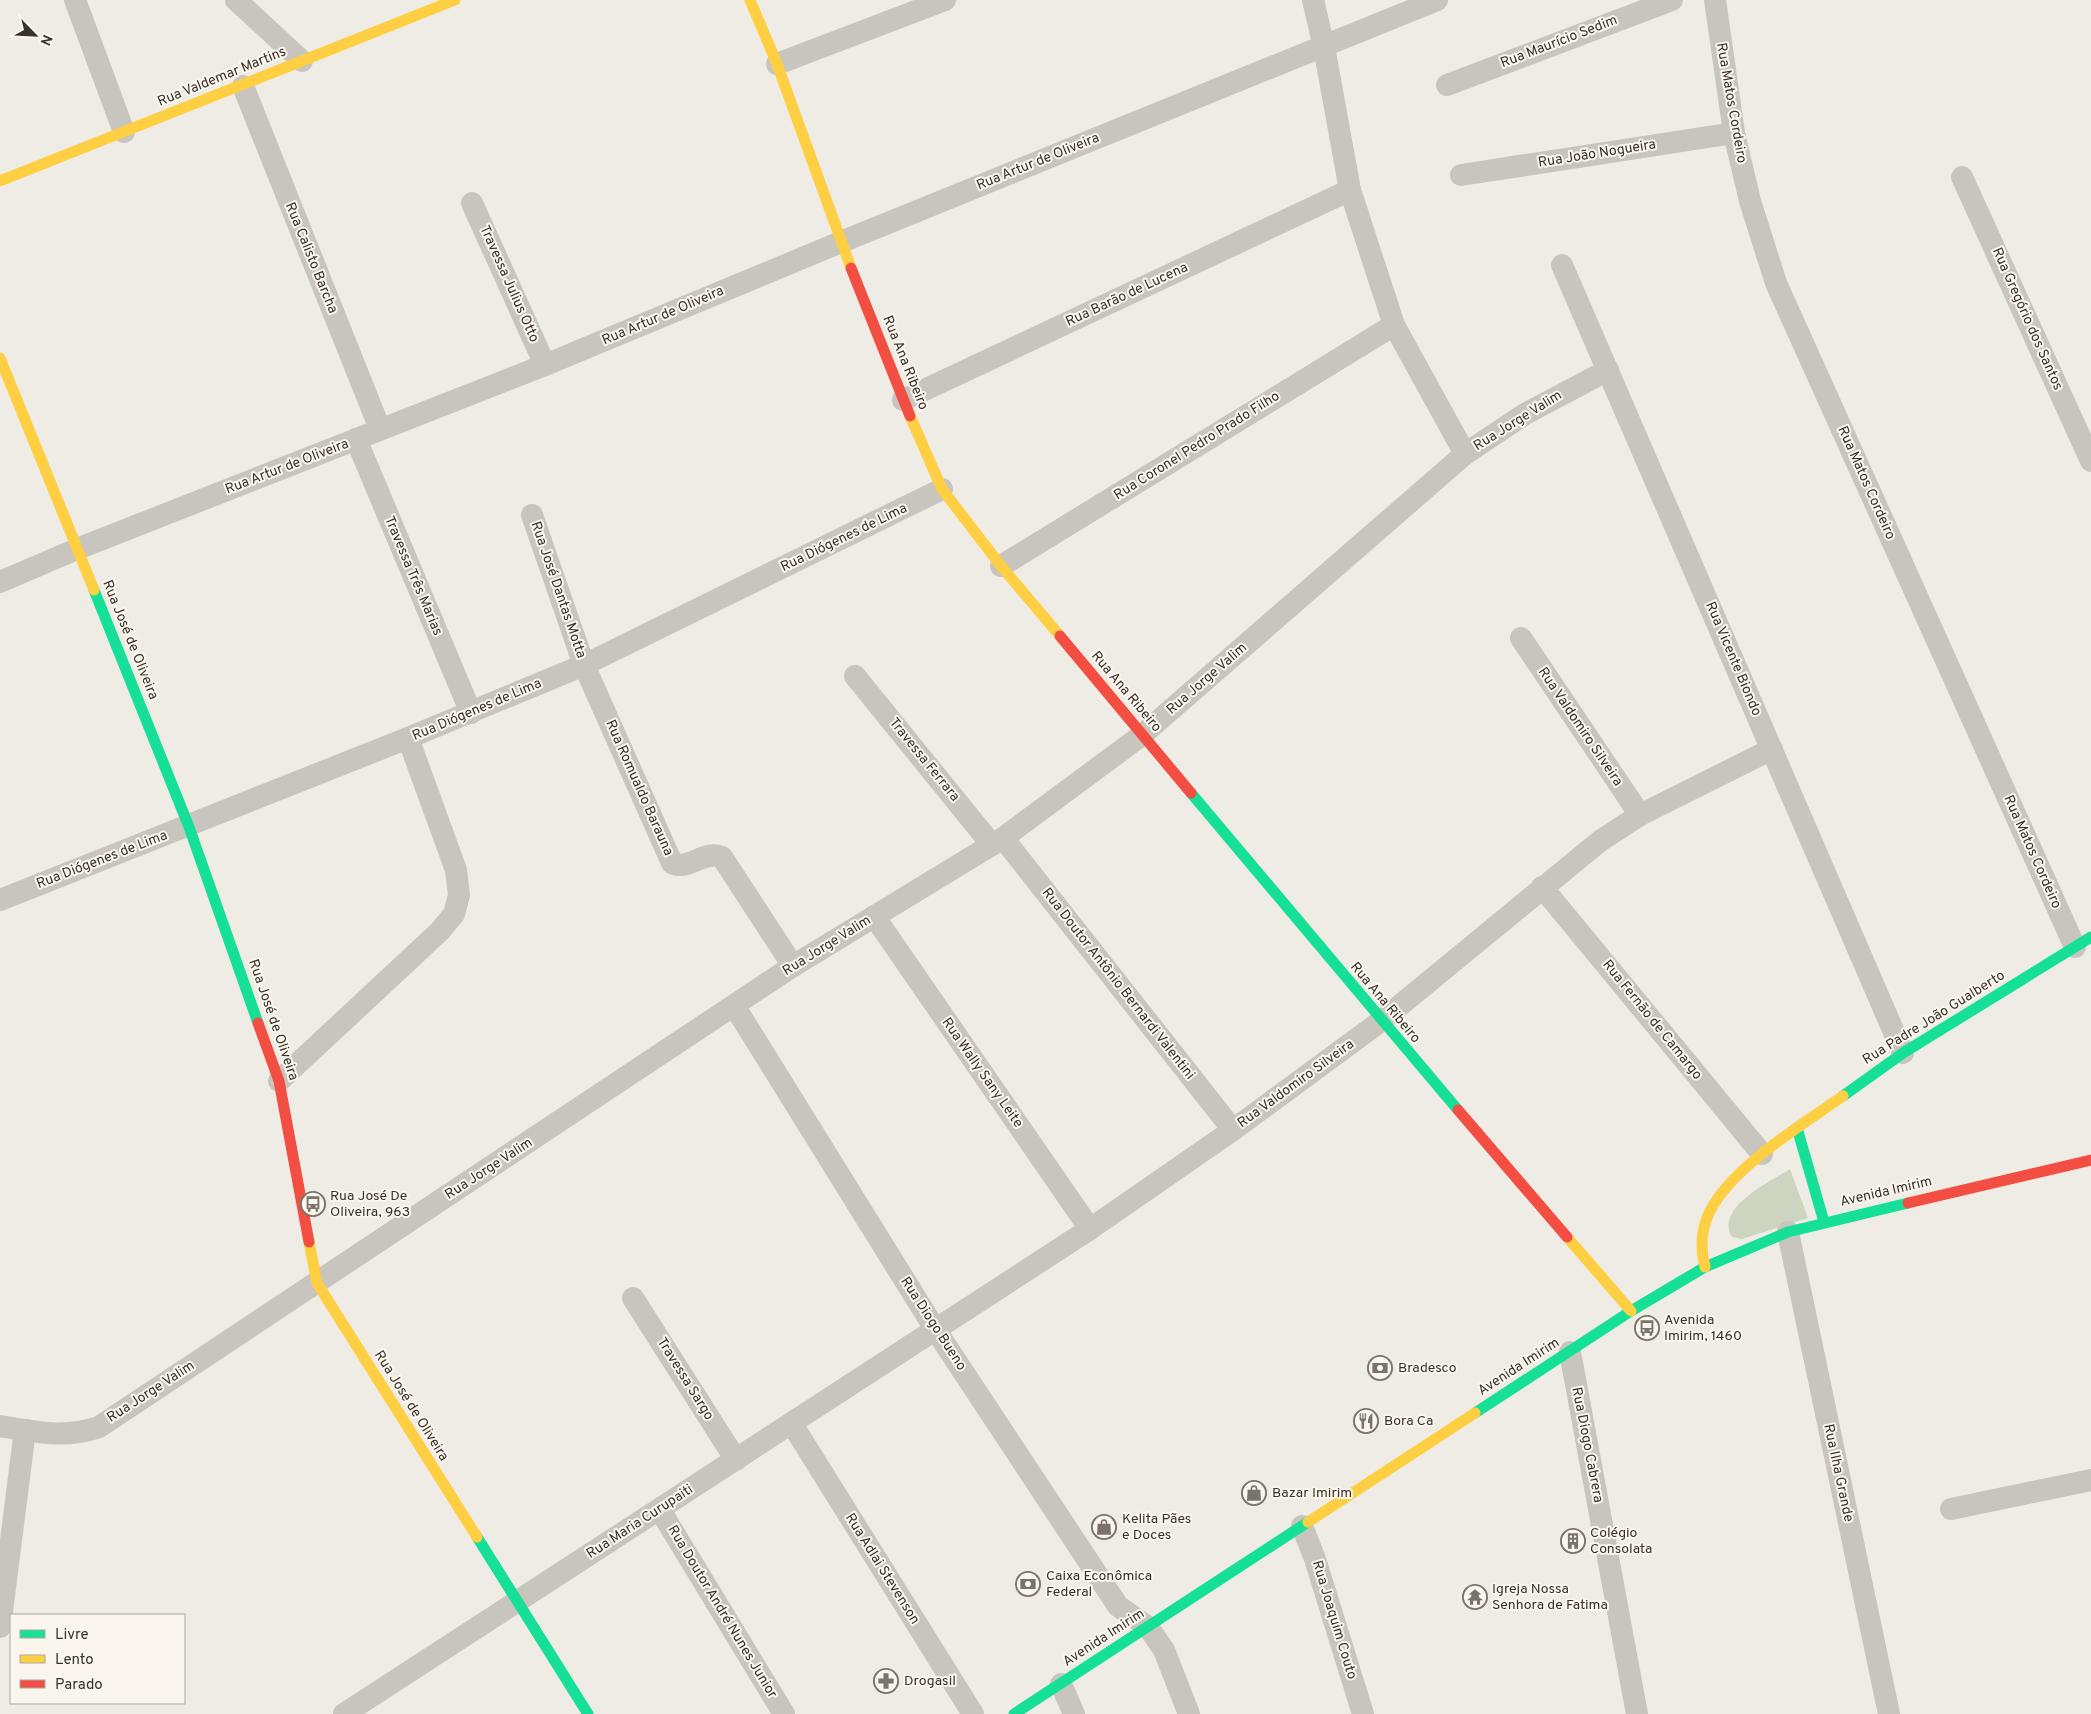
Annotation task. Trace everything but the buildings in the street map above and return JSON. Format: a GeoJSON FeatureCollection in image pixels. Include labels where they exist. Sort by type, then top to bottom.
{"type":"FeatureCollection","features":[{"type":"Feature","properties":{"kind":"street"},"geometry":{"type":"LineString","coordinates":[[75,0],[124,132]]}},
{"type":"Feature","properties":{"kind":"street"},"geometry":{"type":"LineString","coordinates":[[236,0],[302,61]]}},
{"type":"Feature","properties":{"kind":"street","name":"Rua Valdemar Martins"},"geometry":{"type":"LineString","coordinates":[[0,181],[243,86],[455,0]]}},
{"type":"Feature","properties":{"kind":"street","name":"Rua Ana Ribeiro"},"geometry":{"type":"LineString","coordinates":[[750,0],[777,64],[841,242],[903,400],[942,490],[1001,566],[1381,1021],[1631,1311]]}},
{"type":"Feature","properties":{"kind":"street"},"geometry":{"type":"LineString","coordinates":[[777,64],[944,0]]}},
{"type":"Feature","properties":{"kind":"street"},"geometry":{"type":"LineString","coordinates":[[1313,0],[1324,47],[1350,190],[1394,325],[1465,454]]}},
{"type":"Feature","properties":{"kind":"street","name":"Rua Artur de Oliveira"},"geometry":{"type":"LineString","coordinates":[[0,582],[77,549],[545,365],[841,242],[1437,0]]}},
{"type":"Feature","properties":{"kind":"street","name":"Rua Maurício Sedim"},"geometry":{"type":"LineString","coordinates":[[1447,85],[1672,0]]}},
{"type":"Feature","properties":{"kind":"street","name":"Rua Matos Cordeiro"},"geometry":{"type":"LineString","coordinates":[[1715,0],[1734,133],[1750,200],[1776,283],[2083,942]]}},
{"type":"Feature","properties":{"kind":"street","name":"Rua Calisto Barcha"},"geometry":{"type":"LineString","coordinates":[[243,86],[380,430]]}},
{"type":"Feature","properties":{"kind":"street","name":"Rua João Nogueira"},"geometry":{"type":"LineString","coordinates":[[1460,175],[1734,133]]}},
{"type":"Feature","properties":{"kind":"street","name":"Rua Gregório dos Santos"},"geometry":{"type":"LineString","coordinates":[[1962,178],[2091,461]]}},
{"type":"Feature","properties":{"kind":"street","name":"Rua Barão de Lucena"},"geometry":{"type":"LineString","coordinates":[[903,400],[1350,190]]}},
{"type":"Feature","properties":{"kind":"street","name":"Travessa Julius Otto"},"geometry":{"type":"LineString","coordinates":[[472,204],[545,365]]}},
{"type":"Feature","properties":{"kind":"street","name":"Rua Vicente Biondo"},"geometry":{"type":"LineString","coordinates":[[1562,265],[1903,1053]]}},
{"type":"Feature","properties":{"kind":"street","name":"Rua Coronel Pedro Prado Filho"},"geometry":{"type":"LineString","coordinates":[[1001,566],[1394,325]]}},
{"type":"Feature","properties":{"kind":"street","name":"Rua José de Oliveira"},"geometry":{"type":"LineString","coordinates":[[0,358],[189,826],[279,1081],[317,1283],[516,1603],[588,1714]]}},
{"type":"Feature","properties":{"kind":"street","name":"Rua Jorge Valim"},"geometry":{"type":"LineString","coordinates":[[0,1426],[60,1435],[80,1434],[99,1427],[793,966],[998,841],[1142,735],[1465,454],[1525,414],[1608,370]]}},
{"type":"Feature","properties":{"kind":"street","name":"Travessa Três Marias"},"geometry":{"type":"LineString","coordinates":[[356,439],[471,713]]}},
{"type":"Feature","properties":{"kind":"street","name":"Rua Diógenes de Lima"},"geometry":{"type":"LineString","coordinates":[[0,900],[471,713],[584,665],[942,490]]}},
{"type":"Feature","properties":{"kind":"street","name":"Rua José Dantas Motta"},"geometry":{"type":"LineString","coordinates":[[532,515],[584,665]]}},
{"type":"Feature","properties":{"kind":"street","name":"Rua Valdomiro Silveira"},"geometry":{"type":"LineString","coordinates":[[1521,638],[1640,815]]}},
{"type":"Feature","properties":{"kind":"street","name":"Rua Romualdo Barauna"},"geometry":{"type":"LineString","coordinates":[[584,665],[672,862],[681,865],[711,855],[722,857],[793,966]]}},
{"type":"Feature","properties":{"kind":"street","name":"Travessa Ferrara"},"geometry":{"type":"LineString","coordinates":[[855,676],[998,841]]}},
{"type":"Feature","properties":{"kind":"street"},"geometry":{"type":"LineString","coordinates":[[279,1081],[440,931],[454,914],[459,895],[456,870],[408,738]]}},
{"type":"Feature","properties":{"kind":"street","name":"Rua Valdomiro Silveira"},"geometry":{"type":"LineString","coordinates":[[935,1329],[1090,1229],[1232,1130],[1381,1021],[1600,841],[1640,815],[1772,749]]}},
{"type":"Feature","properties":{"kind":"street","name":"Rua Doutor Antônio Bernardi Valentini"},"geometry":{"type":"LineString","coordinates":[[998,841],[1232,1130]]}},
{"type":"Feature","properties":{"kind":"street","name":"Rua Fernão de Camargo"},"geometry":{"type":"LineString","coordinates":[[1542,887],[1762,1154]]}},
{"type":"Feature","properties":{"kind":"street","name":"Rua Wally Sany Leite"},"geometry":{"type":"LineString","coordinates":[[874,916],[1090,1229]]}},
{"type":"Feature","properties":{"kind":"street","name":"Rua Padre João Gualberto"},"geometry":{"type":"LineString","coordinates":[[1705,1267],[1701,1252],[1702,1237],[1710,1211],[1732,1182],[1762,1154],[1903,1053],[2083,942]]}},
{"type":"Feature","properties":{"kind":"street","name":"Rua Diogo Bueno"},"geometry":{"type":"LineString","coordinates":[[735,1006],[935,1329],[1118,1606],[1148,1627]]}},
{"type":"Feature","properties":{"kind":"street"},"geometry":{"type":"LineString","coordinates":[[1797,1128],[1824,1222]]}},
{"type":"Feature","properties":{"kind":"street","name":"Avenida Imirim"},"geometry":{"type":"LineString","coordinates":[[1014,1714],[1631,1311],[1705,1267],[1788,1232],[1824,1222],[2091,1160]]}},
{"type":"Feature","properties":{"kind":"street","name":"Rua Ilha Grande"},"geometry":{"type":"LineString","coordinates":[[1788,1232],[1889,1714]]}},
{"type":"Feature","properties":{"kind":"street","name":"Travessa Sargo"},"geometry":{"type":"LineString","coordinates":[[634,1298],[736,1460]]}},
{"type":"Feature","properties":{"kind":"street","name":"Rua Maria Curupaiti"},"geometry":{"type":"LineString","coordinates":[[344,1714],[660,1510],[935,1329]]}},
{"type":"Feature","properties":{"kind":"street","name":"Rua Diogo Cabrera"},"geometry":{"type":"LineString","coordinates":[[1570,1352],[1637,1714]]}},
{"type":"Feature","properties":{"kind":"street","name":"Rua Adlai Stevenson"},"geometry":{"type":"LineString","coordinates":[[792,1424],[973,1714]]}},
{"type":"Feature","properties":{"kind":"street"},"geometry":{"type":"LineString","coordinates":[[0,1627],[25,1430]]}},
{"type":"Feature","properties":{"kind":"street"},"geometry":{"type":"LineString","coordinates":[[1951,1509],[2091,1480]]}},
{"type":"Feature","properties":{"kind":"street","name":"Rua Doutor André Nunes Junior"},"geometry":{"type":"LineString","coordinates":[[660,1510],[784,1714]]}},
{"type":"Feature","properties":{"kind":"street","name":"Rua Joaquim Couto"},"geometry":{"type":"LineString","coordinates":[[1302,1526],[1315,1559],[1363,1714]]}},
{"type":"Feature","properties":{"kind":"street"},"geometry":{"type":"LineString","coordinates":[[1148,1627],[1164,1650],[1189,1714]]}},
{"type":"Feature","properties":{"kind":"street"},"geometry":{"type":"LineString","coordinates":[[1061,1684],[1074,1714]]}},
{"type":"Feature","properties":{"kind":"green space"},"geometry":{"type":"Polygon","coordinates":[[[1790,1169],[1808,1218],[1742,1239],[1732,1237],[1729,1226],[1731,1216],[1737,1206],[1758,1189],[1790,1169]]]}},
{"type":"Feature","properties":{"kind":"traffic: fast"},"geometry":{"type":"LineString","coordinates":[[94,590],[189,827],[258,1023]]}},
{"type":"Feature","properties":{"kind":"traffic: fast"},"geometry":{"type":"LineString","coordinates":[[1191,793],[1458,1110]]}},
{"type":"Feature","properties":{"kind":"traffic: fast"},"geometry":{"type":"LineString","coordinates":[[1843,1096],[1903,1053],[2091,937]]}},
{"type":"Feature","properties":{"kind":"traffic: fast"},"geometry":{"type":"LineString","coordinates":[[1797,1128],[1824,1222]]}},
{"type":"Feature","properties":{"kind":"traffic: fast"},"geometry":{"type":"LineString","coordinates":[[1475,1413],[1631,1311],[1705,1267],[1788,1232],[1908,1203]]}},
{"type":"Feature","properties":{"kind":"traffic: fast"},"geometry":{"type":"LineString","coordinates":[[1014,1714],[1308,1522]]}},
{"type":"Feature","properties":{"kind":"traffic: fast"},"geometry":{"type":"LineString","coordinates":[[477,1537],[588,1714]]}},
{"type":"Feature","properties":{"kind":"traffic: slow"},"geometry":{"type":"LineString","coordinates":[[0,181],[455,0]]}},
{"type":"Feature","properties":{"kind":"traffic: slow"},"geometry":{"type":"LineString","coordinates":[[750,0],[777,64],[851,268]]}},
{"type":"Feature","properties":{"kind":"traffic: slow"},"geometry":{"type":"LineString","coordinates":[[0,358],[94,590]]}},
{"type":"Feature","properties":{"kind":"traffic: slow"},"geometry":{"type":"LineString","coordinates":[[910,416],[942,489],[1001,566],[1060,636]]}},
{"type":"Feature","properties":{"kind":"traffic: slow"},"geometry":{"type":"LineString","coordinates":[[1705,1267],[1702,1253],[1703,1232],[1710,1211],[1721,1194],[1751,1162],[1843,1096]]}},
{"type":"Feature","properties":{"kind":"traffic: slow"},"geometry":{"type":"LineString","coordinates":[[1567,1237],[1631,1311]]}},
{"type":"Feature","properties":{"kind":"traffic: slow"},"geometry":{"type":"LineString","coordinates":[[309,1242],[317,1283],[477,1537]]}},
{"type":"Feature","properties":{"kind":"traffic: slow"},"geometry":{"type":"LineString","coordinates":[[1308,1522],[1475,1413]]}},
{"type":"Feature","properties":{"kind":"traffic: jam"},"geometry":{"type":"LineString","coordinates":[[851,268],[910,416]]}},
{"type":"Feature","properties":{"kind":"traffic: jam"},"geometry":{"type":"LineString","coordinates":[[1060,636],[1191,793]]}},
{"type":"Feature","properties":{"kind":"traffic: jam"},"geometry":{"type":"LineString","coordinates":[[258,1023],[279,1081],[309,1242]]}},
{"type":"Feature","properties":{"kind":"traffic: jam"},"geometry":{"type":"LineString","coordinates":[[1458,1110],[1567,1237]]}},
{"type":"Feature","properties":{"kind":"traffic: jam"},"geometry":{"type":"LineString","coordinates":[[1908,1203],[2091,1160]]}},
{"type":"Feature","properties":{"kind":"place","name":"Rua José De Oliveira, 963"},"geometry":{"type":"Point","coordinates":[313,1204]}},
{"type":"Feature","properties":{"kind":"place","name":"Avenida Imirim, 1460"},"geometry":{"type":"Point","coordinates":[1647,1328]}},
{"type":"Feature","properties":{"kind":"place","name":"Bradesco"},"geometry":{"type":"Point","coordinates":[1380,1368]}},
{"type":"Feature","properties":{"kind":"place","name":"Bora Ca"},"geometry":{"type":"Point","coordinates":[1366,1421]}},
{"type":"Feature","properties":{"kind":"place","name":"Bazar Imirim"},"geometry":{"type":"Point","coordinates":[1254,1493]}},
{"type":"Feature","properties":{"kind":"place","name":"Kelita Pães e Doces"},"geometry":{"type":"Point","coordinates":[1104,1527]}},
{"type":"Feature","properties":{"kind":"place","name":"Colégio Consolata"},"geometry":{"type":"Point","coordinates":[1573,1541]}},
{"type":"Feature","properties":{"kind":"place","name":"Caixa Econômica Federal"},"geometry":{"type":"Point","coordinates":[1028,1584]}},
{"type":"Feature","properties":{"kind":"place","name":"Igreja Nossa Senhora de Fatima"},"geometry":{"type":"Point","coordinates":[1475,1597]}},
{"type":"Feature","properties":{"kind":"place","name":"Drogasil"},"geometry":{"type":"Point","coordinates":[886,1681]}}]}
